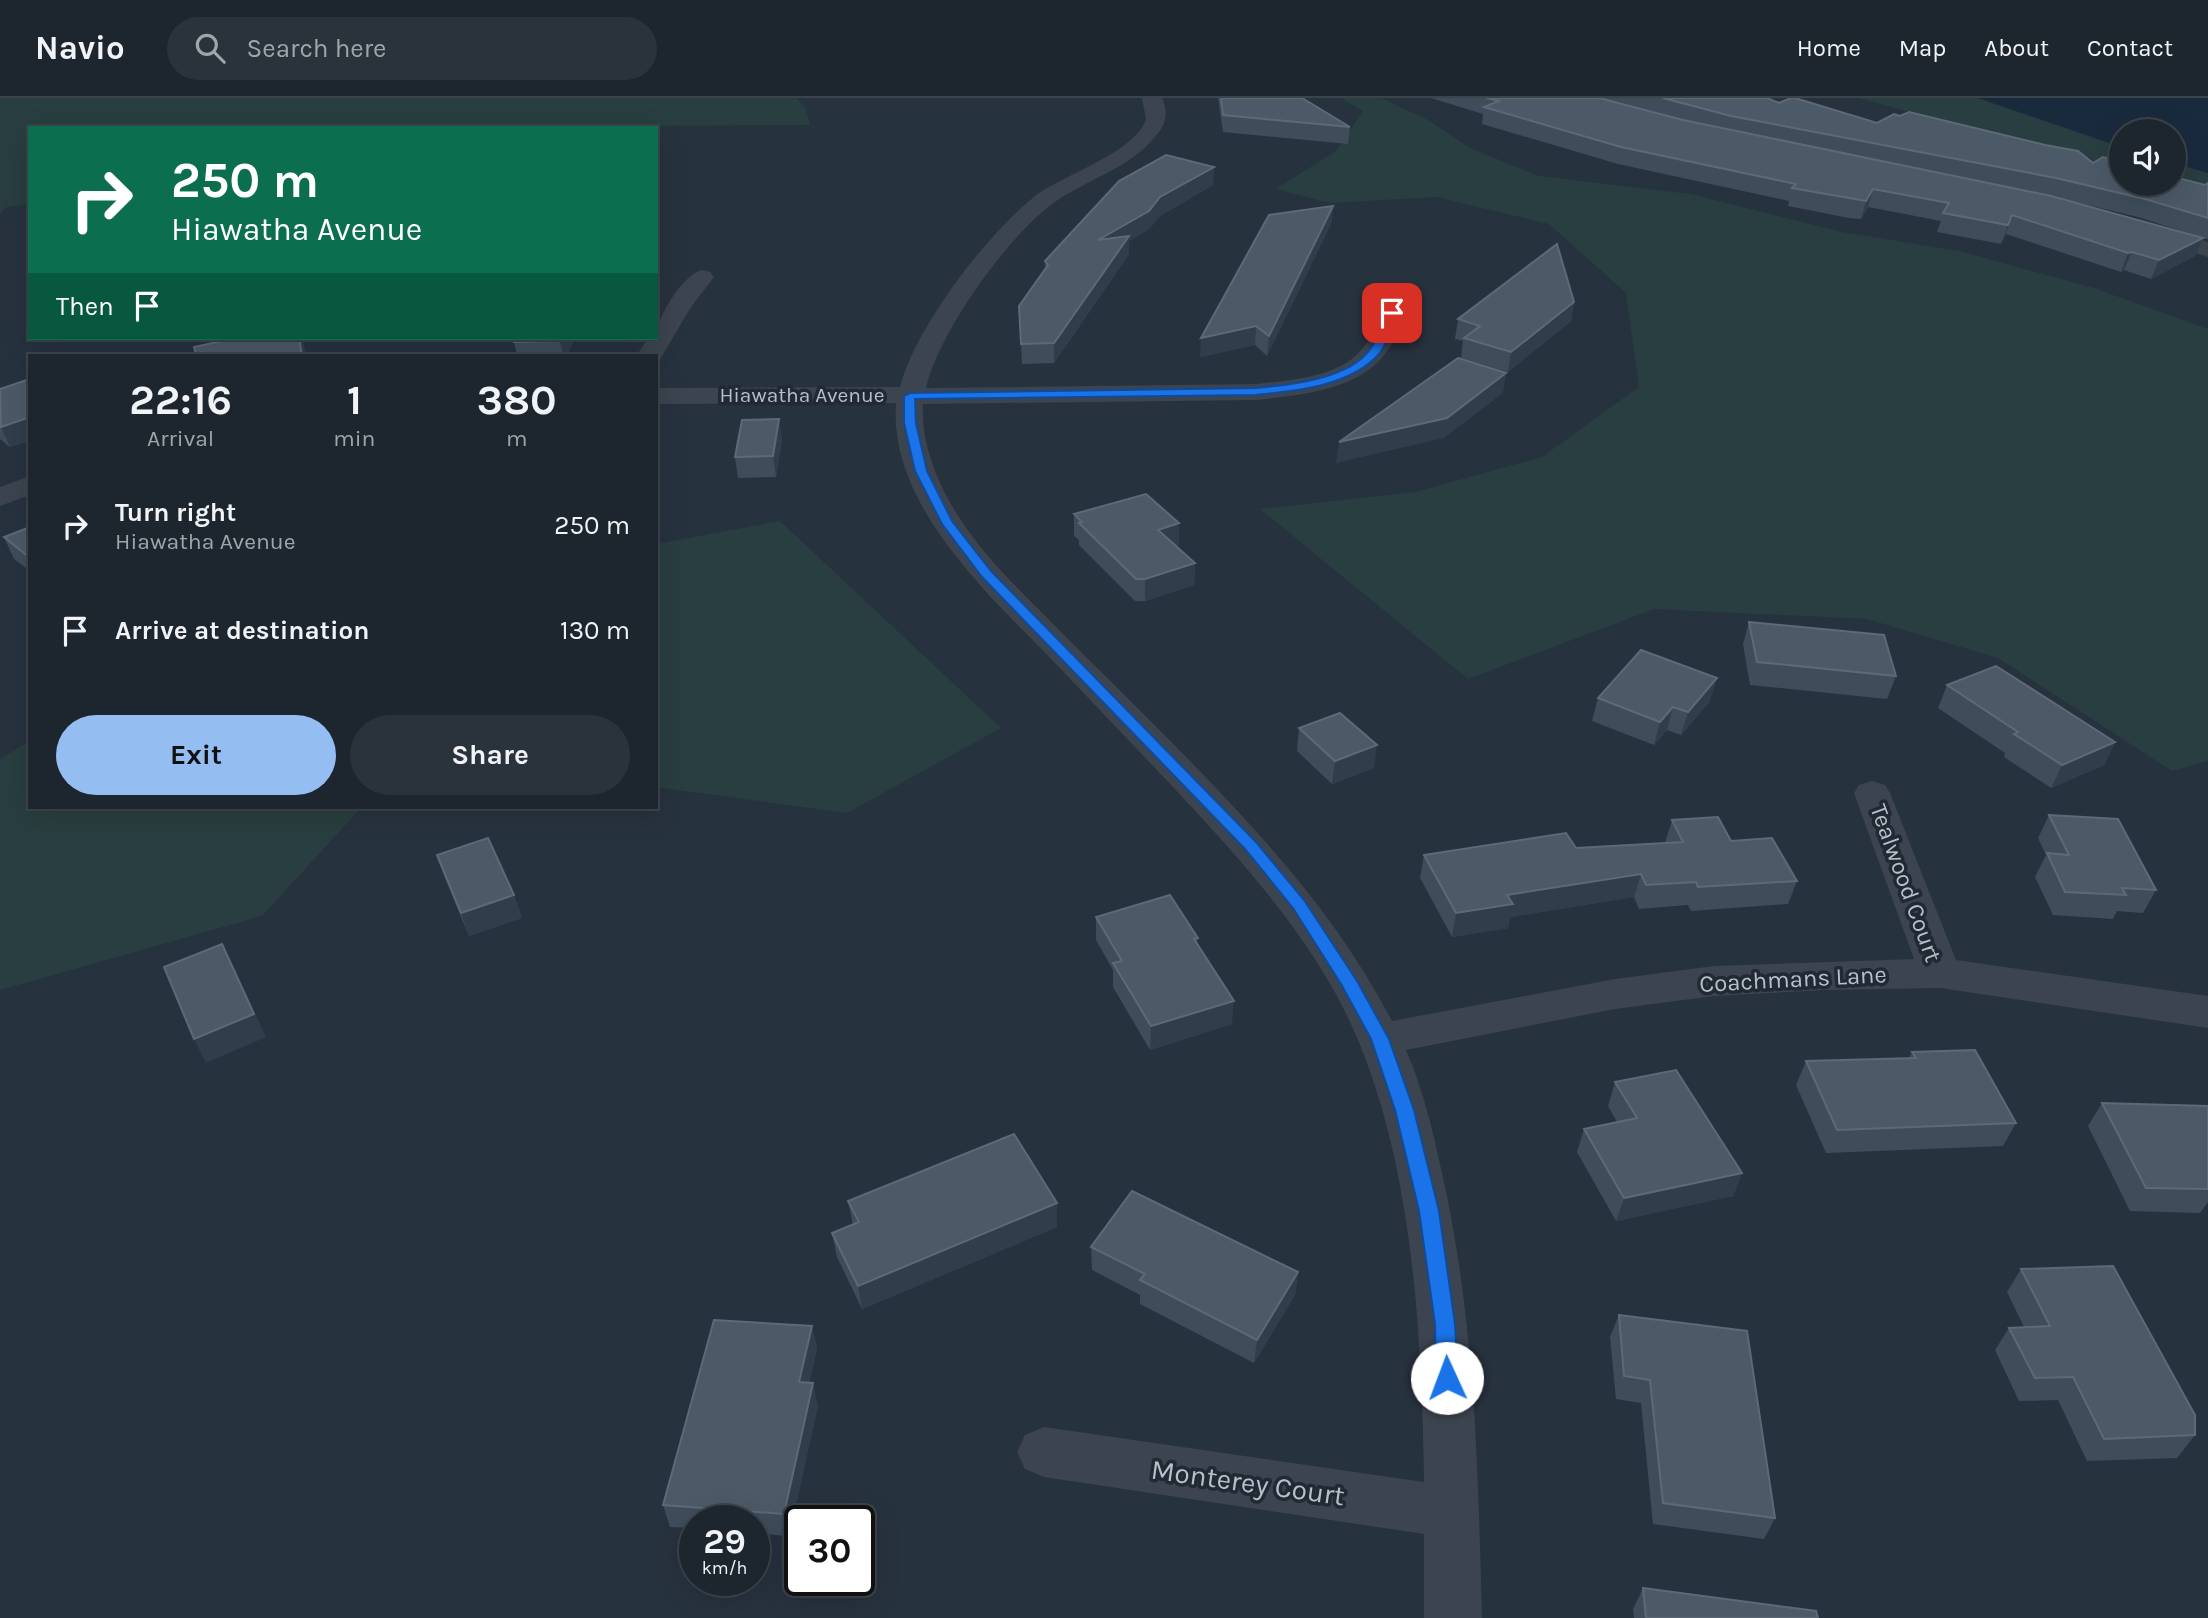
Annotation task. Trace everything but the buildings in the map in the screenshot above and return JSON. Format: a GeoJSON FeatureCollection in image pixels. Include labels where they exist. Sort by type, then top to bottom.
{"type":"FeatureCollection","features":[{"type":"Feature","properties":{"kind":"street"},"geometry":{"type":"LineString","coordinates":[[1152,98],[1156,104],[1157,119],[1149,134],[1042,201],[1020,220],[946,315],[927,351],[910,396],[910,423],[921,471],[946,522],[987,574],[1251,846],[1299,904],[1348,981],[1380,1039],[1405,1110],[1429,1211],[1445,1324],[1453,1618]]}},
{"type":"Feature","properties":{"kind":"street"},"geometry":{"type":"LineString","coordinates":[[2132,225],[2208,250]]}},
{"type":"Feature","properties":{"kind":"street"},"geometry":{"type":"LineString","coordinates":[[651,354],[680,305],[702,277]]}},
{"type":"Feature","properties":{"kind":"street","name":"Hiawatha Avenue"},"geometry":{"type":"LineString","coordinates":[[658,396],[1256,392],[1294,387],[1326,380],[1355,367],[1375,351],[1402,290]]}},
{"type":"Feature","properties":{"kind":"street"},"geometry":{"type":"LineString","coordinates":[[0,497],[28,486]]}},
{"type":"Feature","properties":{"kind":"street","name":"Tealwood Court"},"geometry":{"type":"LineString","coordinates":[[1872,793],[1940,973]]}},
{"type":"Feature","properties":{"kind":"street","name":"Coachmans Lane"},"geometry":{"type":"LineString","coordinates":[[1380,1039],[1615,994],[1714,981],[1940,973],[2208,1012]]}},
{"type":"Feature","properties":{"kind":"street","name":"Monterey Court"},"geometry":{"type":"LineString","coordinates":[[1044,1452],[1452,1512]]}},
{"type":"Feature","properties":{"kind":"green space"},"geometry":{"type":"Polygon","coordinates":[[[0,98],[797,98],[806,109],[810,125],[28,126],[28,204],[7,207],[0,214],[0,98]]]}},
{"type":"Feature","properties":{"kind":"green space"},"geometry":{"type":"Polygon","coordinates":[[[1341,98],[1381,98],[1430,121],[1470,148],[1539,176],[1691,194],[1842,232],[1959,251],[2094,288],[2208,329],[2208,761],[2172,771],[1998,658],[1867,619],[1654,609],[1468,679],[1260,509],[1415,492],[1542,457],[1639,387],[1626,293],[1549,224],[1436,197],[1330,203],[1276,189],[1336,151],[1363,111],[1341,98]]]}},
{"type":"Feature","properties":{"kind":"green space"},"geometry":{"type":"Polygon","coordinates":[[[1858,98],[1978,98],[2109,143],[2109,166],[1858,98]]]}},
{"type":"Feature","properties":{"kind":"green space"},"geometry":{"type":"Polygon","coordinates":[[[2186,167],[2208,173],[2208,192],[2186,186],[2186,167]]]}},
{"type":"Feature","properties":{"kind":"green space"},"geometry":{"type":"Polygon","coordinates":[[[780,521],[1001,728],[847,813],[658,787],[658,544],[780,521]]]}},
{"type":"Feature","properties":{"kind":"green space"},"geometry":{"type":"Polygon","coordinates":[[[28,742],[28,809],[360,809],[262,916],[0,990],[0,759],[28,742]]]}},
{"type":"Feature","properties":{"kind":"water"},"geometry":{"type":"Polygon","coordinates":[[[1978,98],[2208,98],[2208,173],[2186,167],[2186,119],[2109,119],[2109,143],[1978,98]]]}},
{"type":"Feature","properties":{"kind":"route"},"geometry":{"type":"LineString","coordinates":[[1392,313],[1375,351],[1355,367],[1326,380],[1256,392],[910,396],[910,423],[921,471],[946,522],[987,574],[1251,846],[1299,904],[1348,981],[1380,1039],[1405,1110],[1429,1211],[1445,1324],[1447,1378]]}}]}
